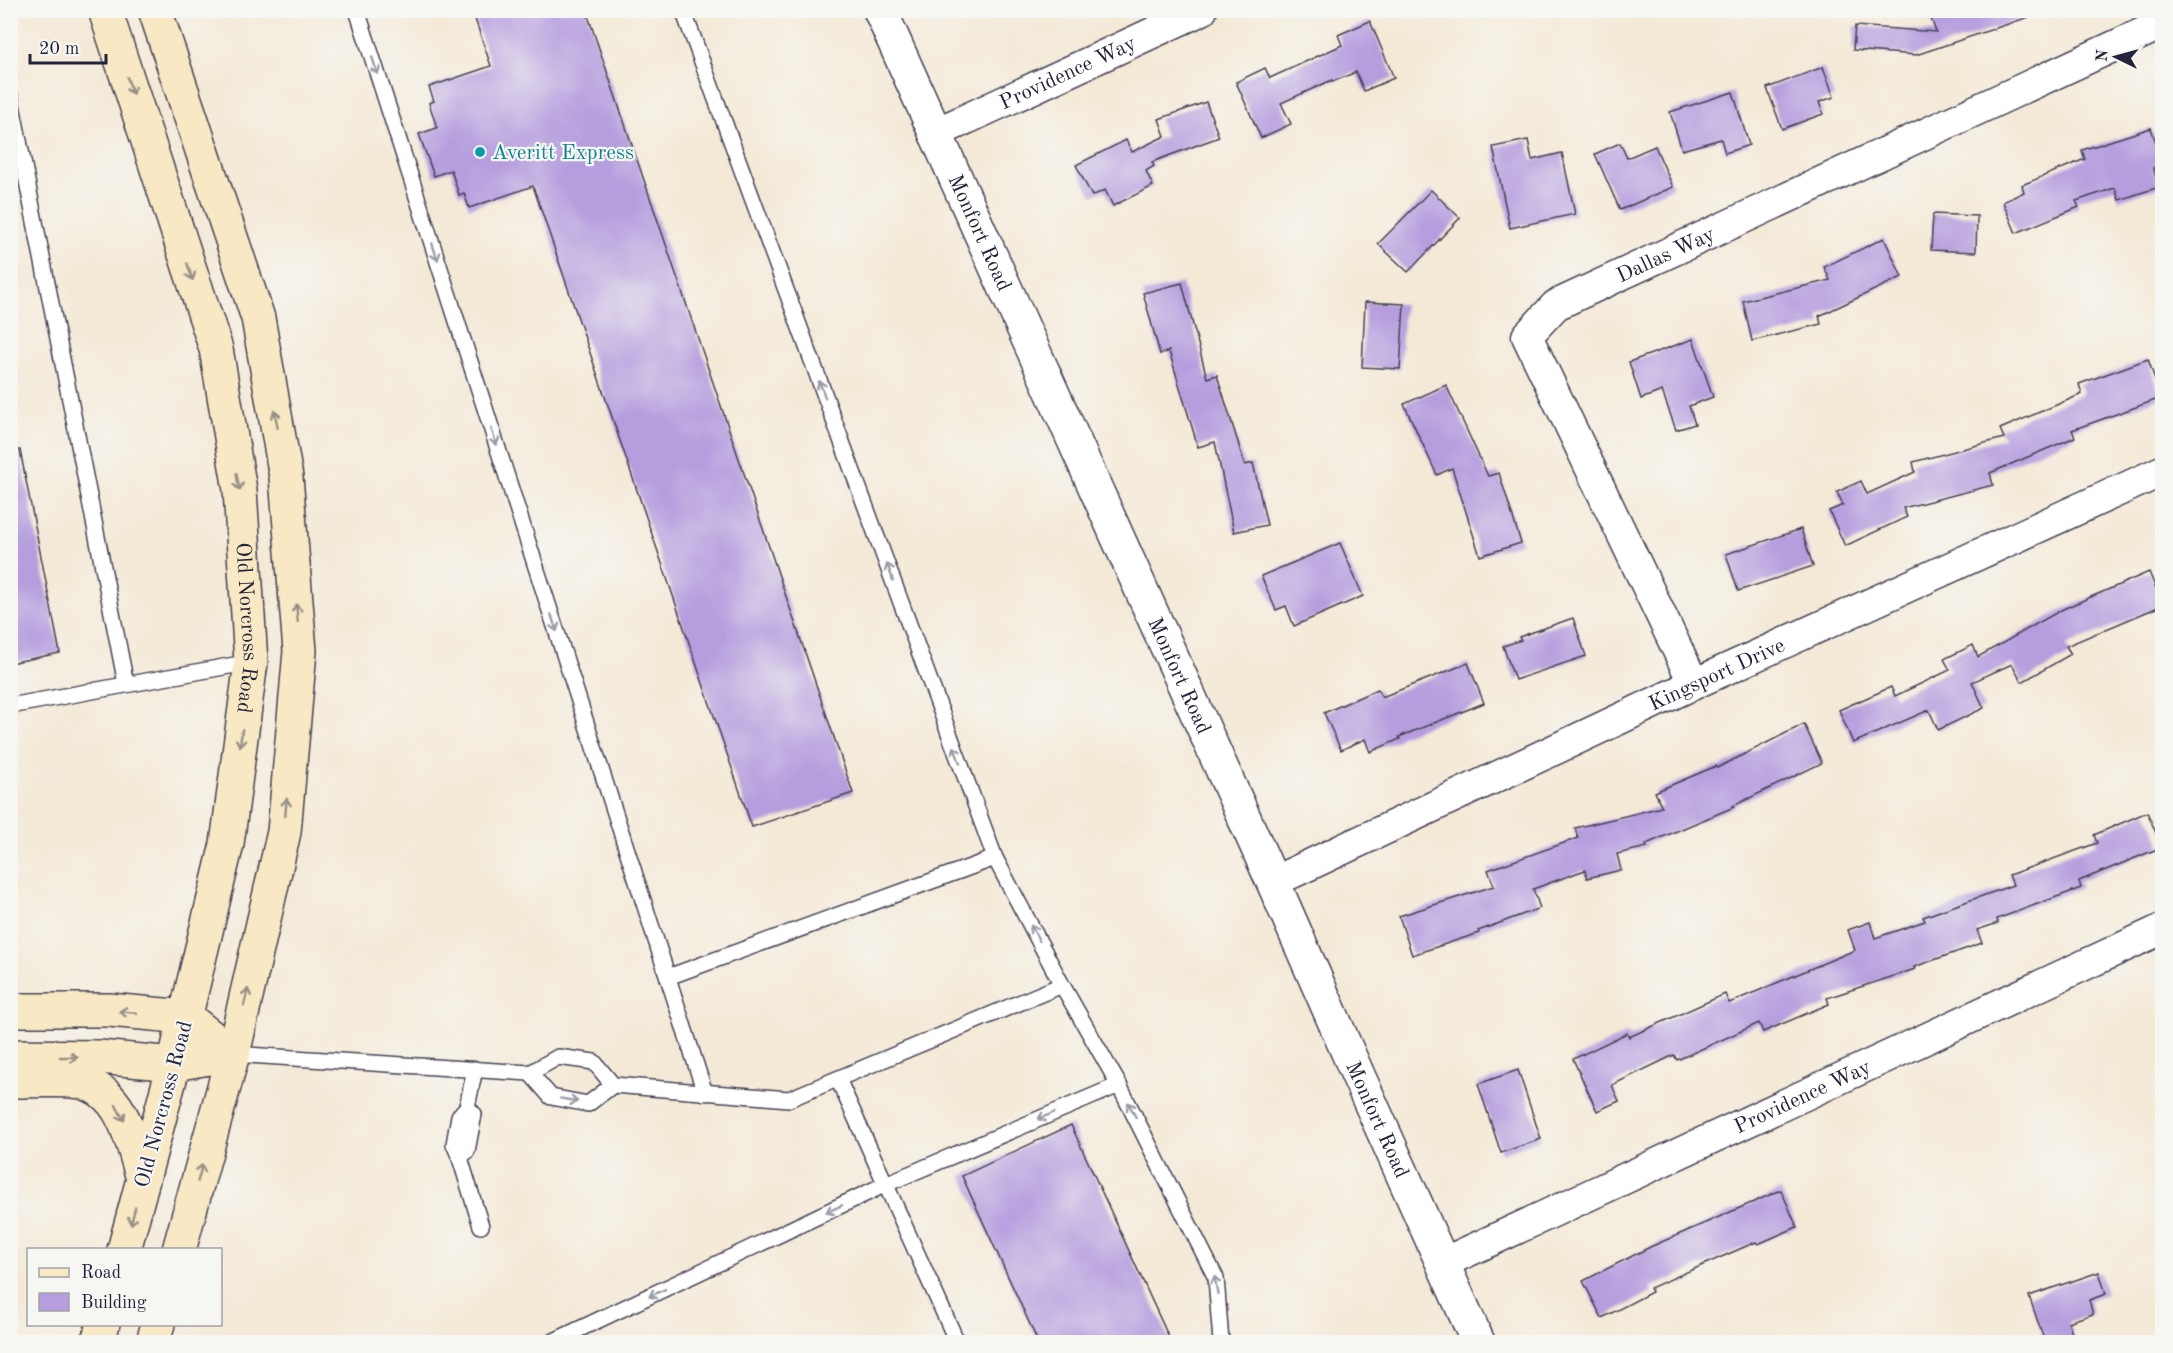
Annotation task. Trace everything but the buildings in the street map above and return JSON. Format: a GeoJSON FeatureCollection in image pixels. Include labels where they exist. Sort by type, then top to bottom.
{"type":"FeatureCollection","features":[{"type":"Feature","properties":{"kind":"main road","name":"Old Norcross Road"},"geometry":{"type":"LineString","coordinates":[[105,10],[216,349],[240,490],[251,662],[226,844],[186,1017],[125,1248]]}},
{"type":"Feature","properties":{"kind":"main road"},"geometry":{"type":"LineString","coordinates":[[156,10],[258,318],[286,477],[300,651],[284,832],[233,1054],[180,1248]]}},
{"type":"Feature","properties":{"kind":"main road"},"geometry":{"type":"LineString","coordinates":[[10,1010],[109,1010],[186,1017],[233,1054]]}},
{"type":"Feature","properties":{"kind":"main road"},"geometry":{"type":"LineString","coordinates":[[10,1056],[99,1057],[174,1064],[233,1054]]}},
{"type":"Feature","properties":{"kind":"main road"},"geometry":{"type":"LineString","coordinates":[[10,1081],[80,1082],[97,1089],[115,1104],[128,1128],[143,1179]]}},
{"type":"Feature","properties":{"kind":"main road"},"geometry":{"type":"LineString","coordinates":[[98,1342],[102,1326]]}},
{"type":"Feature","properties":{"kind":"main road"},"geometry":{"type":"LineString","coordinates":[[153,1342],[157,1326]]}},
{"type":"Feature","properties":{"kind":"street","name":"Monfort Road"},"geometry":{"type":"LineString","coordinates":[[880,10],[934,134],[1274,882],[1478,1342]]}},
{"type":"Feature","properties":{"kind":"street","name":"Providence Way"},"geometry":{"type":"LineString","coordinates":[[934,134],[1202,10]]}},
{"type":"Feature","properties":{"kind":"street","name":"Dallas Way"},"geometry":{"type":"LineString","coordinates":[[1694,684],[1527,336],[1556,305],[2163,24]]}},
{"type":"Feature","properties":{"kind":"street","name":"Kingsport Drive"},"geometry":{"type":"LineString","coordinates":[[1274,882],[1694,684],[2163,471]]}},
{"type":"Feature","properties":{"kind":"street","name":"Providence Way"},"geometry":{"type":"LineString","coordinates":[[1443,1263],[2163,929]]}},
{"type":"Feature","properties":{"kind":"lane"},"geometry":{"type":"LineString","coordinates":[[357,10],[705,1093]]}},
{"type":"Feature","properties":{"kind":"lane"},"geometry":{"type":"LineString","coordinates":[[683,10],[995,858],[1062,985],[1119,1085],[1216,1278],[1221,1342]]}},
{"type":"Feature","properties":{"kind":"lane"},"geometry":{"type":"LineString","coordinates":[[10,95],[126,684]]}},
{"type":"Feature","properties":{"kind":"lane"},"geometry":{"type":"LineString","coordinates":[[10,706],[251,662]]}},
{"type":"Feature","properties":{"kind":"lane"},"geometry":{"type":"LineString","coordinates":[[668,978],[995,858]]}},
{"type":"Feature","properties":{"kind":"lane"},"geometry":{"type":"LineString","coordinates":[[530,1073],[551,1097],[588,1104],[614,1085],[789,1099],[1062,985]]}},
{"type":"Feature","properties":{"kind":"lane"},"geometry":{"type":"LineString","coordinates":[[233,1054],[530,1073],[558,1056],[594,1062],[614,1085]]}},
{"type":"Feature","properties":{"kind":"lane"},"geometry":{"type":"LineString","coordinates":[[475,1069],[467,1107],[459,1116],[454,1144],[481,1226]]}},
{"type":"Feature","properties":{"kind":"lane"},"geometry":{"type":"LineString","coordinates":[[838,1079],[957,1342]]}},
{"type":"Feature","properties":{"kind":"lane"},"geometry":{"type":"LineString","coordinates":[[552,1342],[886,1184],[1119,1085]]}},
{"type":"Feature","properties":{"kind":"place","name":"Averitt Express"},"geometry":{"type":"Point","coordinates":[480,152]}}]}
